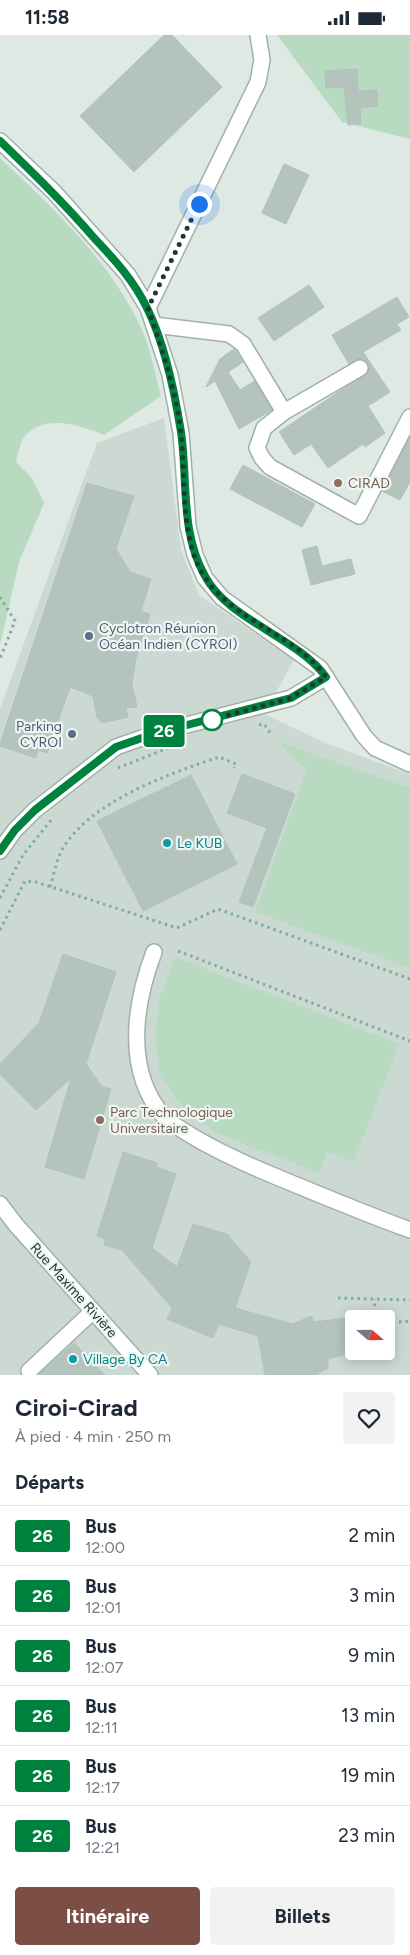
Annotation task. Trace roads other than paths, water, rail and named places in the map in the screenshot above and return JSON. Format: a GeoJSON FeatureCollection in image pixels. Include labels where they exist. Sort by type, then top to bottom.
{"type":"FeatureCollection","features":[{"type":"Feature","properties":{"kind":"street"},"geometry":{"type":"LineString","coordinates":[[148,308],[258,82],[262,60],[258,35]]}},
{"type":"Feature","properties":{"kind":"street"},"geometry":{"type":"LineString","coordinates":[[0,141],[54,192],[128,275],[148,308],[170,375],[181,433],[188,526],[205,578],[222,598],[320,668],[364,736],[376,748],[410,764]]}},
{"type":"Feature","properties":{"kind":"street"},"geometry":{"type":"LineString","coordinates":[[154,325],[229,334],[236,337],[243,344],[284,412]]}},
{"type":"Feature","properties":{"kind":"street"},"geometry":{"type":"LineString","coordinates":[[360,368],[284,412],[264,428],[257,448],[262,458],[270,467],[359,516],[410,417]]}},
{"type":"Feature","properties":{"kind":"street"},"geometry":{"type":"LineString","coordinates":[[0,851],[15,830],[35,810],[116,747],[156,733],[291,698],[326,677]]}},
{"type":"Feature","properties":{"kind":"street"},"geometry":{"type":"LineString","coordinates":[[154,952],[146,972],[136,1016],[136,1037],[138,1057],[147,1091],[166,1119],[211,1149],[359,1211],[410,1230]]}},
{"type":"Feature","properties":{"kind":"street","name":"Rue Maxime Rivière"},"geometry":{"type":"LineString","coordinates":[[0,1204],[150,1375]]}},
{"type":"Feature","properties":{"kind":"street"},"geometry":{"type":"LineString","coordinates":[[29,1371],[93,1311]]}},
{"type":"Feature","properties":{"kind":"place","name":"CIRAD"},"geometry":{"type":"Point","coordinates":[338,483]}},
{"type":"Feature","properties":{"kind":"place","name":"Cyclotron Réunion Océan Indien (CYROI)"},"geometry":{"type":"Point","coordinates":[89,636]}},
{"type":"Feature","properties":{"kind":"place","name":"Parking CYROI"},"geometry":{"type":"Point","coordinates":[72,734]}},
{"type":"Feature","properties":{"kind":"place","name":"Le KUB"},"geometry":{"type":"Point","coordinates":[167,843]}},
{"type":"Feature","properties":{"kind":"place","name":"Parc Technologique Universitaire"},"geometry":{"type":"Point","coordinates":[100,1120]}},
{"type":"Feature","properties":{"kind":"place","name":"Village By CA"},"geometry":{"type":"Point","coordinates":[73,1359]}}]}
